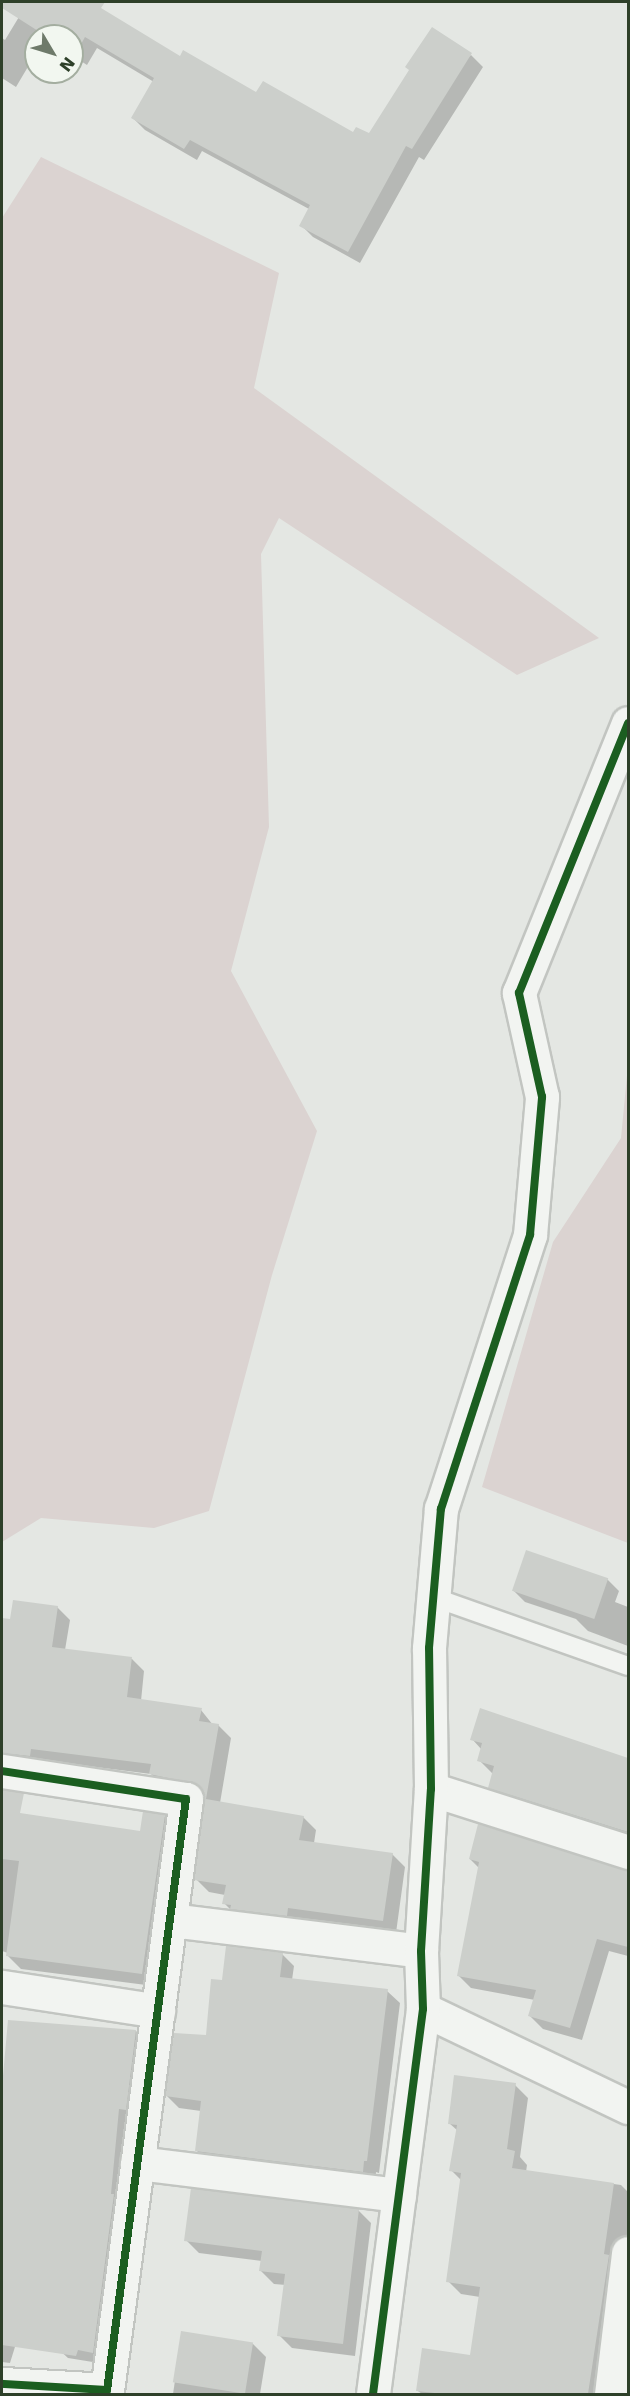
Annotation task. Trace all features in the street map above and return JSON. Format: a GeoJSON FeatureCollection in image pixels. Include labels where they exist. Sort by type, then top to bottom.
{"type":"FeatureCollection","features":[{"type":"Feature","properties":{"kind":"street"},"geometry":{"type":"LineString","coordinates":[[374,2394],[423,2008],[421,1951],[431,1789],[429,1648],[441,1509],[530,1235],[542,1097],[519,993],[628,723]]}},
{"type":"Feature","properties":{"kind":"street"},"geometry":{"type":"LineString","coordinates":[[2,1772],[186,1798],[107,2390],[8,2388]]}},
{"type":"Feature","properties":{"kind":"street"},"geometry":{"type":"LineString","coordinates":[[431,1789],[628,1852]]}},
{"type":"Feature","properties":{"kind":"street"},"geometry":{"type":"LineString","coordinates":[[170,1920],[421,1951]]}},
{"type":"Feature","properties":{"kind":"street"},"geometry":{"type":"LineString","coordinates":[[2,1987],[158,2011]]}},
{"type":"Feature","properties":{"kind":"street"},"geometry":{"type":"LineString","coordinates":[[423,2008],[628,2107]]}},
{"type":"Feature","properties":{"kind":"street"},"geometry":{"type":"LineString","coordinates":[[137,2163],[399,2195]]}},
{"type":"Feature","properties":{"kind":"street"},"geometry":{"type":"LineString","coordinates":[[611,2394],[628,2253]]}},
{"type":"Feature","properties":{"kind":"lane"},"geometry":{"type":"LineString","coordinates":[[433,1597],[628,1666]]}},
{"type":"Feature","properties":{"kind":"shaded area"},"geometry":{"type":"Polygon","coordinates":[[[41,157],[279,273],[254,388],[599,638],[517,675],[279,518],[261,554],[269,827],[231,971],[317,1131],[272,1275],[209,1511],[154,1528],[41,1518],[2,1542],[2,218],[41,157]]]}},
{"type":"Feature","properties":{"kind":"shaded area"},"geometry":{"type":"Polygon","coordinates":[[[628,1065],[628,1543],[482,1487],[553,1242],[621,1138],[628,1065]]]}},
{"type":"Feature","properties":{"kind":"building"},"geometry":{"type":"Polygon","coordinates":[[[2,2],[105,2],[101,8],[180,56],[183,50],[256,92],[263,81],[353,132],[356,127],[369,133],[409,70],[405,67],[432,27],[472,53],[412,149],[406,146],[348,252],[299,226],[310,205],[190,140],[184,149],[131,118],[154,78],[85,37],[84,39],[84,24],[27,24],[2,8],[2,2]]]}},
{"type":"Feature","properties":{"kind":"building"},"geometry":{"type":"Polygon","coordinates":[[[526,1550],[608,1578],[594,1619],[512,1591],[526,1550]]]}},
{"type":"Feature","properties":{"kind":"building"},"geometry":{"type":"Polygon","coordinates":[[[13,1600],[58,1606],[52,1647],[132,1657],[127,1697],[202,1708],[199,1721],[219,1724],[206,1799],[304,1816],[299,1840],[393,1853],[383,1921],[288,1908],[287,1916],[230,1909],[231,1905],[222,1904],[226,1885],[194,1880],[205,1801],[203,1791],[197,1784],[149,1774],[151,1764],[31,1749],[30,1756],[2,1753],[2,1618],[10,1619],[13,1600]]]}},
{"type":"Feature","properties":{"kind":"building"},"geometry":{"type":"Polygon","coordinates":[[[480,1708],[628,1758],[628,1832],[488,1788],[494,1766],[477,1761],[482,1743],[470,1740],[480,1708]]]}},
{"type":"Feature","properties":{"kind":"building"},"geometry":{"type":"Polygon","coordinates":[[[2,1790],[24,1793],[20,1813],[140,1831],[143,1811],[165,1815],[142,1974],[6,1956],[19,1861],[2,1859],[2,1790]]]}},
{"type":"Feature","properties":{"kind":"building"},"geometry":{"type":"Polygon","coordinates":[[[478,1824],[628,1870],[628,1947],[597,1939],[570,2028],[528,2016],[536,1990],[457,1976],[479,1862],[469,1859],[478,1824]]]}},
{"type":"Feature","properties":{"kind":"building"},"geometry":{"type":"Polygon","coordinates":[[[226,1946],[283,1953],[280,1977],[388,1989],[367,2161],[364,2161],[363,2172],[195,2151],[201,2101],[165,2096],[174,2033],[206,2035],[211,1979],[222,1980],[226,1946]]]}},
{"type":"Feature","properties":{"kind":"building"},"geometry":{"type":"Polygon","coordinates":[[[8,2020],[136,2030],[126,2110],[119,2109],[111,2194],[114,2194],[93,2353],[78,2350],[76,2356],[2,2345],[2,2087],[8,2020]]]}},
{"type":"Feature","properties":{"kind":"building"},"geometry":{"type":"Polygon","coordinates":[[[454,2075],[516,2083],[507,2149],[515,2151],[512,2168],[614,2183],[604,2254],[609,2255],[588,2394],[444,2394],[416,2391],[422,2348],[470,2355],[480,2287],[446,2282],[461,2173],[449,2171],[457,2125],[448,2124],[454,2075]]]}},
{"type":"Feature","properties":{"kind":"building"},"geometry":{"type":"Polygon","coordinates":[[[191,2188],[359,2209],[343,2344],[277,2336],[285,2274],[259,2271],[262,2251],[184,2241],[191,2188]]]}},
{"type":"Feature","properties":{"kind":"building"},"geometry":{"type":"Polygon","coordinates":[[[181,2331],[253,2342],[245,2394],[173,2382],[181,2331]]]}},
{"type":"Feature","properties":{"kind":"cycle path"},"geometry":{"type":"LineString","coordinates":[[373,2394],[423,2009],[421,1951],[431,1789],[429,1648],[441,1509],[530,1235],[542,1097],[519,993],[628,723]]}},
{"type":"Feature","properties":{"kind":"cycle path"},"geometry":{"type":"LineString","coordinates":[[2,1771],[186,1799],[107,2390],[2,2384]]}}]}
